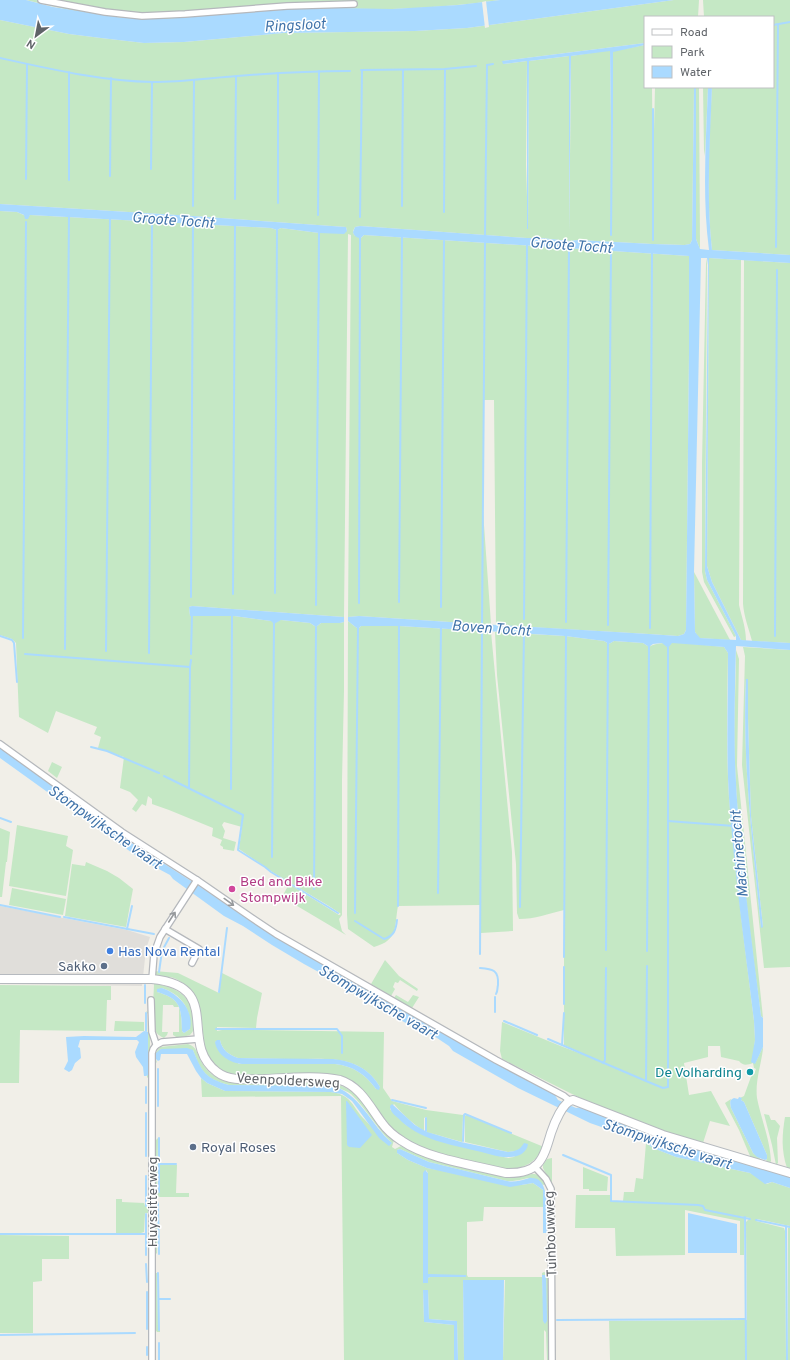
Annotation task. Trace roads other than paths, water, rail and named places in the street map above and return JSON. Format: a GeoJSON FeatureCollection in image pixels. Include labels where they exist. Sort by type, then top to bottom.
{"type":"FeatureCollection","features":[{"type":"Feature","properties":{"kind":"street"},"geometry":{"type":"LineString","coordinates":[[41,0],[105,12],[142,16],[280,6],[354,4]]}},
{"type":"Feature","properties":{"kind":"street"},"geometry":{"type":"LineString","coordinates":[[0,744],[122,832],[276,934],[496,1060],[564,1096],[568,1102]]}},
{"type":"Feature","properties":{"kind":"street"},"geometry":{"type":"LineString","coordinates":[[152,980],[154,954],[160,937],[196,881]]}},
{"type":"Feature","properties":{"kind":"street"},"geometry":{"type":"LineString","coordinates":[[165,929],[198,950],[192,963]]}},
{"type":"Feature","properties":{"kind":"street","name":"Veenpoldersweg"},"geometry":{"type":"LineString","coordinates":[[0,979],[163,980],[178,985],[189,994],[196,1008],[198,1039],[202,1054],[208,1064],[218,1074],[234,1079],[312,1078],[334,1079],[348,1083],[360,1092],[390,1132],[409,1146],[419,1151],[506,1173],[517,1173],[534,1166]]}},
{"type":"Feature","properties":{"kind":"street","name":"Huyssitterweg"},"geometry":{"type":"LineString","coordinates":[[151,1000],[152,1032],[156,1044],[152,1053],[152,1360]]}},
{"type":"Feature","properties":{"kind":"street"},"geometry":{"type":"LineString","coordinates":[[156,1044],[162,1042],[198,1039]]}},
{"type":"Feature","properties":{"kind":"street"},"geometry":{"type":"LineString","coordinates":[[534,1166],[544,1156],[552,1131],[561,1112],[568,1102],[577,1101],[663,1135],[790,1173]]}},
{"type":"Feature","properties":{"kind":"street","name":"Tuinbouwweg"},"geometry":{"type":"LineString","coordinates":[[534,1166],[546,1179],[551,1190],[552,1360]]}},
{"type":"Feature","properties":{"kind":"water","name":"Ringsloot"},"geometry":{"type":"Polygon","coordinates":[[[0,0],[26,0],[53,7],[123,18],[164,19],[278,9],[392,9],[458,5],[500,0],[674,0],[467,28],[415,31],[284,33],[184,42],[144,43],[69,34],[0,20],[0,0]]]}},
{"type":"Feature","properties":{"kind":"water"},"geometry":{"type":"Polygon","coordinates":[[[644,43],[644,45],[613,52],[613,125],[611,122],[610,51],[571,56],[569,232],[569,56],[529,61],[528,229],[527,61],[503,64],[502,61],[644,43]]]}},
{"type":"Feature","properties":{"kind":"water"},"geometry":{"type":"Polygon","coordinates":[[[694,88],[696,88],[696,239],[700,249],[709,250],[705,168],[708,88],[712,88],[709,209],[712,250],[790,255],[790,263],[709,258],[707,566],[712,582],[741,640],[790,643],[790,650],[736,646],[735,762],[739,826],[745,889],[761,1016],[763,1018],[763,1047],[755,1064],[751,1062],[755,1040],[754,1021],[737,882],[729,798],[727,744],[728,653],[724,647],[672,643],[668,648],[662,643],[653,644],[649,647],[643,643],[614,641],[609,644],[604,641],[565,636],[470,630],[470,624],[481,624],[678,636],[684,634],[686,630],[689,256],[364,235],[360,238],[355,236],[353,232],[355,227],[360,226],[570,241],[690,244],[692,240],[694,88]],[[701,258],[694,572],[695,632],[700,638],[736,640],[736,636],[707,580],[705,571],[707,258],[701,258]]]}},
{"type":"Feature","properties":{"kind":"water","name":"Groote Tocht"},"geometry":{"type":"Polygon","coordinates":[[[0,204],[346,227],[347,231],[344,234],[319,233],[281,228],[277,230],[271,228],[30,215],[28,219],[25,219],[24,215],[17,212],[0,211],[0,204]]]}},
{"type":"Feature","properties":{"kind":"water"},"geometry":{"type":"Polygon","coordinates":[[[189,607],[344,617],[344,622],[321,623],[316,627],[310,623],[281,620],[274,624],[271,621],[234,616],[190,616],[189,607]]]}},
{"type":"Feature","properties":{"kind":"water"},"geometry":{"type":"Polygon","coordinates":[[[359,616],[465,623],[465,630],[399,626],[361,626],[358,629],[348,621],[348,617],[359,616]]]}},
{"type":"Feature","properties":{"kind":"water"},"geometry":{"type":"Polygon","coordinates":[[[746,679],[748,679],[751,816],[763,927],[761,928],[747,773],[745,710],[746,679]]]}},
{"type":"Feature","properties":{"kind":"water","name":"Stompwijksche vaart"},"geometry":{"type":"Polygon","coordinates":[[[0,748],[127,840],[253,923],[504,1068],[555,1095],[558,1100],[576,1108],[581,1107],[682,1145],[790,1177],[790,1188],[772,1182],[765,1184],[750,1173],[676,1157],[653,1148],[646,1143],[590,1123],[518,1088],[453,1051],[449,1046],[434,1036],[404,1022],[389,1012],[389,1010],[370,999],[360,997],[344,988],[335,981],[224,916],[173,879],[170,875],[142,860],[0,758],[0,748]]]}},
{"type":"Feature","properties":{"kind":"water"},"geometry":{"type":"Polygon","coordinates":[[[162,988],[174,994],[184,1004],[190,1015],[190,1029],[184,1033],[182,1031],[181,1017],[178,1006],[171,998],[157,992],[157,989],[162,988]]]}},
{"type":"Feature","properties":{"kind":"water"},"geometry":{"type":"Polygon","coordinates":[[[144,1031],[148,1032],[148,1075],[146,1076],[144,1076],[143,1067],[136,1057],[135,1052],[139,1042],[137,1040],[80,1040],[78,1047],[80,1048],[81,1058],[75,1063],[72,1070],[69,1072],[64,1069],[68,1061],[66,1037],[136,1037],[144,1031]]]}},
{"type":"Feature","properties":{"kind":"water"},"geometry":{"type":"Polygon","coordinates":[[[220,1040],[222,1047],[226,1052],[238,1058],[333,1059],[354,1064],[371,1075],[380,1087],[379,1090],[376,1089],[363,1075],[353,1069],[341,1065],[242,1064],[233,1062],[225,1058],[218,1051],[215,1042],[220,1040]]]}},
{"type":"Feature","properties":{"kind":"water"},"geometry":{"type":"Polygon","coordinates":[[[187,1048],[193,1050],[199,1064],[209,1077],[229,1085],[332,1086],[341,1089],[357,1102],[392,1143],[389,1146],[379,1138],[352,1101],[342,1094],[330,1092],[225,1091],[207,1083],[201,1078],[187,1054],[161,1054],[160,1060],[158,1061],[156,1059],[156,1053],[161,1049],[187,1048]]]}},
{"type":"Feature","properties":{"kind":"water"},"geometry":{"type":"Polygon","coordinates":[[[739,1097],[742,1098],[741,1100],[744,1102],[767,1155],[767,1159],[765,1160],[757,1157],[753,1153],[731,1108],[731,1100],[734,1098],[738,1099],[739,1097]]]}},
{"type":"Feature","properties":{"kind":"water"},"geometry":{"type":"Polygon","coordinates":[[[346,1101],[372,1135],[360,1148],[349,1147],[347,1145],[346,1101]]]}},
{"type":"Feature","properties":{"kind":"water"},"geometry":{"type":"Polygon","coordinates":[[[392,1104],[415,1125],[427,1132],[461,1142],[508,1152],[518,1150],[524,1143],[528,1144],[526,1150],[519,1155],[513,1157],[502,1157],[445,1143],[425,1136],[406,1125],[392,1113],[390,1106],[392,1104]]]}},
{"type":"Feature","properties":{"kind":"water"},"geometry":{"type":"Polygon","coordinates":[[[400,1149],[429,1162],[507,1181],[517,1181],[530,1178],[538,1180],[543,1185],[547,1201],[547,1233],[543,1233],[543,1190],[533,1183],[510,1187],[427,1168],[408,1160],[397,1153],[397,1150],[400,1149]]]}},
{"type":"Feature","properties":{"kind":"water"},"geometry":{"type":"Polygon","coordinates":[[[425,1170],[428,1173],[428,1274],[466,1275],[466,1277],[430,1277],[428,1278],[428,1283],[423,1283],[423,1173],[425,1170]]]}},
{"type":"Feature","properties":{"kind":"water"},"geometry":{"type":"Polygon","coordinates":[[[688,1213],[737,1224],[737,1253],[688,1253],[688,1213]]]}},
{"type":"Feature","properties":{"kind":"water"},"geometry":{"type":"Polygon","coordinates":[[[542,1275],[546,1275],[547,1321],[545,1324],[543,1321],[542,1275]]]}},
{"type":"Feature","properties":{"kind":"water"},"geometry":{"type":"Polygon","coordinates":[[[463,1280],[504,1280],[503,1360],[464,1360],[463,1280]]]}},
{"type":"Feature","properties":{"kind":"water"},"geometry":{"type":"Polygon","coordinates":[[[423,1290],[428,1290],[429,1319],[457,1321],[458,1360],[454,1360],[454,1325],[424,1322],[423,1290]]]}},
{"type":"Feature","properties":{"kind":"waterway"},"geometry":{"type":"LineString","coordinates":[[774,25],[790,22]]}},
{"type":"Feature","properties":{"kind":"waterway"},"geometry":{"type":"LineString","coordinates":[[776,247],[778,24]]}},
{"type":"Feature","properties":{"kind":"waterway"},"geometry":{"type":"LineString","coordinates":[[0,58],[95,77],[153,82],[184,81],[279,73],[350,71]]}},
{"type":"Feature","properties":{"kind":"waterway"},"geometry":{"type":"LineString","coordinates":[[26,179],[27,64]]}},
{"type":"Feature","properties":{"kind":"waterway"},"geometry":{"type":"LineString","coordinates":[[487,65],[493,64]]}},
{"type":"Feature","properties":{"kind":"waterway"},"geometry":{"type":"LineString","coordinates":[[485,236],[487,65]]}},
{"type":"Feature","properties":{"kind":"waterway"},"geometry":{"type":"LineString","coordinates":[[361,70],[445,69],[476,66]]}},
{"type":"Feature","properties":{"kind":"waterway"},"geometry":{"type":"LineString","coordinates":[[444,212],[445,69]]}},
{"type":"Feature","properties":{"kind":"waterway"},"geometry":{"type":"LineString","coordinates":[[360,217],[362,70]]}},
{"type":"Feature","properties":{"kind":"waterway"},"geometry":{"type":"LineString","coordinates":[[402,206],[403,70]]}},
{"type":"Feature","properties":{"kind":"waterway"},"geometry":{"type":"LineString","coordinates":[[318,215],[319,71]]}},
{"type":"Feature","properties":{"kind":"waterway"},"geometry":{"type":"LineString","coordinates":[[69,72],[69,180]]}},
{"type":"Feature","properties":{"kind":"waterway"},"geometry":{"type":"LineString","coordinates":[[278,73],[278,203]]}},
{"type":"Feature","properties":{"kind":"waterway"},"geometry":{"type":"LineString","coordinates":[[235,199],[236,76]]}},
{"type":"Feature","properties":{"kind":"waterway"},"geometry":{"type":"LineString","coordinates":[[110,176],[111,78]]}},
{"type":"Feature","properties":{"kind":"waterway","name":"Groote Tocht"},"geometry":{"type":"LineString","coordinates":[[193,206],[194,81]]}},
{"type":"Feature","properties":{"kind":"waterway"},"geometry":{"type":"LineString","coordinates":[[151,169],[152,82]]}},
{"type":"Feature","properties":{"kind":"waterway"},"geometry":{"type":"LineString","coordinates":[[653,109],[653,240]]}},
{"type":"Feature","properties":{"kind":"waterway","name":"Groote Tocht"},"geometry":{"type":"LineString","coordinates":[[611,235],[612,122]]}},
{"type":"Feature","properties":{"kind":"waterway"},"geometry":{"type":"LineString","coordinates":[[65,649],[69,216]]}},
{"type":"Feature","properties":{"kind":"waterway"},"geometry":{"type":"LineString","coordinates":[[106,651],[110,218]]}},
{"type":"Feature","properties":{"kind":"waterway","name":"Groote Tocht"},"geometry":{"type":"LineString","coordinates":[[149,653],[152,220]]}},
{"type":"Feature","properties":{"kind":"waterway"},"geometry":{"type":"LineString","coordinates":[[23,638],[26,222]]}},
{"type":"Feature","properties":{"kind":"waterway","name":"Groote Tocht"},"geometry":{"type":"LineString","coordinates":[[191,597],[193,222]]}},
{"type":"Feature","properties":{"kind":"waterway"},"geometry":{"type":"LineString","coordinates":[[233,594],[235,225]]}},
{"type":"Feature","properties":{"kind":"waterway"},"geometry":{"type":"LineString","coordinates":[[275,593],[277,230]]}},
{"type":"Feature","properties":{"kind":"waterway"},"geometry":{"type":"LineString","coordinates":[[316,605],[319,233]]}},
{"type":"Feature","properties":{"kind":"waterway"},"geometry":{"type":"LineString","coordinates":[[399,602],[402,235]]}},
{"type":"Feature","properties":{"kind":"waterway"},"geometry":{"type":"LineString","coordinates":[[359,603],[360,238]]}},
{"type":"Feature","properties":{"kind":"waterway"},"geometry":{"type":"LineString","coordinates":[[441,607],[444,241]]}},
{"type":"Feature","properties":{"kind":"waterway","name":"Boven Tocht"},"geometry":{"type":"LineString","coordinates":[[482,625],[485,243]]}},
{"type":"Feature","properties":{"kind":"waterway"},"geometry":{"type":"LineString","coordinates":[[524,619],[527,245]]}},
{"type":"Feature","properties":{"kind":"waterway","name":"Groote Tocht"},"geometry":{"type":"LineString","coordinates":[[566,622],[569,248]]}},
{"type":"Feature","properties":{"kind":"waterway","name":"Groote Tocht"},"geometry":{"type":"LineString","coordinates":[[608,625],[611,249]]}},
{"type":"Feature","properties":{"kind":"waterway"},"geometry":{"type":"LineString","coordinates":[[650,628],[652,253]]}},
{"type":"Feature","properties":{"kind":"waterway"},"geometry":{"type":"LineString","coordinates":[[775,636],[777,270]]}},
{"type":"Feature","properties":{"kind":"waterway"},"geometry":{"type":"LineString","coordinates":[[191,654],[192,614]]}},
{"type":"Feature","properties":{"kind":"waterway"},"geometry":{"type":"LineString","coordinates":[[231,789],[232,614]]}},
{"type":"Feature","properties":{"kind":"waterway"},"geometry":{"type":"LineString","coordinates":[[272,857],[274,623]]}},
{"type":"Feature","properties":{"kind":"waterway"},"geometry":{"type":"LineString","coordinates":[[398,906],[399,625]]}},
{"type":"Feature","properties":{"kind":"waterway"},"geometry":{"type":"LineString","coordinates":[[438,893],[441,626]]}},
{"type":"Feature","properties":{"kind":"waterway"},"geometry":{"type":"LineString","coordinates":[[314,889],[316,627]]}},
{"type":"Feature","properties":{"kind":"waterway"},"geometry":{"type":"LineString","coordinates":[[355,913],[358,628]]}},
{"type":"Feature","properties":{"kind":"waterway","name":"Boven Tocht"},"geometry":{"type":"LineString","coordinates":[[480,954],[482,630]]}},
{"type":"Feature","properties":{"kind":"waterway","name":"Boven Tocht"},"geometry":{"type":"LineString","coordinates":[[520,907],[524,632]]}},
{"type":"Feature","properties":{"kind":"waterway"},"geometry":{"type":"LineString","coordinates":[[564,957],[566,634]]}},
{"type":"Feature","properties":{"kind":"waterway"},"geometry":{"type":"LineString","coordinates":[[0,636],[12,640],[14,643],[17,682]]}},
{"type":"Feature","properties":{"kind":"waterway"},"geometry":{"type":"LineString","coordinates":[[606,950],[608,642]]}},
{"type":"Feature","properties":{"kind":"waterway"},"geometry":{"type":"LineString","coordinates":[[647,951],[649,646]]}},
{"type":"Feature","properties":{"kind":"waterway"},"geometry":{"type":"LineString","coordinates":[[548,1039],[663,1088],[668,1087],[668,646]]}},
{"type":"Feature","properties":{"kind":"waterway"},"geometry":{"type":"LineString","coordinates":[[25,654],[190,667],[189,788]]}},
{"type":"Feature","properties":{"kind":"waterway"},"geometry":{"type":"LineString","coordinates":[[190,667],[191,660]]}},
{"type":"Feature","properties":{"kind":"waterway"},"geometry":{"type":"LineString","coordinates":[[91,747],[107,751],[159,773]]}},
{"type":"Feature","properties":{"kind":"waterway"},"geometry":{"type":"LineString","coordinates":[[164,776],[243,815],[238,850],[338,913]]}},
{"type":"Feature","properties":{"kind":"waterway"},"geometry":{"type":"LineString","coordinates":[[0,818],[11,822]]}},
{"type":"Feature","properties":{"kind":"waterway","name":"Machinetocht"},"geometry":{"type":"LineString","coordinates":[[668,821],[734,826]]}},
{"type":"Feature","properties":{"kind":"waterway"},"geometry":{"type":"LineString","coordinates":[[0,905],[60,917]]}},
{"type":"Feature","properties":{"kind":"waterway"},"geometry":{"type":"LineString","coordinates":[[127,929],[132,906]]}},
{"type":"Feature","properties":{"kind":"waterway"},"geometry":{"type":"LineString","coordinates":[[64,917],[154,934]]}},
{"type":"Feature","properties":{"kind":"waterway"},"geometry":{"type":"LineString","coordinates":[[355,921],[384,939],[394,932],[397,920]]}},
{"type":"Feature","properties":{"kind":"waterway"},"geometry":{"type":"LineString","coordinates":[[219,992],[227,928]]}},
{"type":"Feature","properties":{"kind":"waterway"},"geometry":{"type":"LineString","coordinates":[[159,972],[162,951],[169,938]]}},
{"type":"Feature","properties":{"kind":"waterway"},"geometry":{"type":"LineString","coordinates":[[646,1081],[647,966]]}},
{"type":"Feature","properties":{"kind":"waterway"},"geometry":{"type":"LineString","coordinates":[[564,967],[564,1004]]}},
{"type":"Feature","properties":{"kind":"waterway"},"geometry":{"type":"LineString","coordinates":[[480,968],[492,970],[496,973],[498,980],[496,994]]}},
{"type":"Feature","properties":{"kind":"waterway"},"geometry":{"type":"LineString","coordinates":[[603,1063],[605,1060],[606,968]]}},
{"type":"Feature","properties":{"kind":"waterway"},"geometry":{"type":"LineString","coordinates":[[145,985],[145,1003]]}},
{"type":"Feature","properties":{"kind":"waterway"},"geometry":{"type":"LineString","coordinates":[[495,997],[495,1012]]}},
{"type":"Feature","properties":{"kind":"waterway"},"geometry":{"type":"LineString","coordinates":[[146,1013],[146,1031]]}},
{"type":"Feature","properties":{"kind":"waterway"},"geometry":{"type":"LineString","coordinates":[[562,1045],[564,1013]]}},
{"type":"Feature","properties":{"kind":"waterway"},"geometry":{"type":"LineString","coordinates":[[504,1021],[537,1035]]}},
{"type":"Feature","properties":{"kind":"waterway"},"geometry":{"type":"LineString","coordinates":[[216,1029],[337,1029],[342,1036],[342,1053]]}},
{"type":"Feature","properties":{"kind":"waterway"},"geometry":{"type":"LineString","coordinates":[[158,1069],[158,1106]]}},
{"type":"Feature","properties":{"kind":"waterway"},"geometry":{"type":"LineString","coordinates":[[146,1087],[146,1103]]}},
{"type":"Feature","properties":{"kind":"waterway"},"geometry":{"type":"LineString","coordinates":[[392,1100],[426,1108]]}},
{"type":"Feature","properties":{"kind":"waterway"},"geometry":{"type":"LineString","coordinates":[[146,1113],[146,1156]]}},
{"type":"Feature","properties":{"kind":"waterway"},"geometry":{"type":"LineString","coordinates":[[463,1141],[465,1114],[511,1133]]}},
{"type":"Feature","properties":{"kind":"waterway"},"geometry":{"type":"LineString","coordinates":[[426,1118],[426,1131]]}},
{"type":"Feature","properties":{"kind":"waterway"},"geometry":{"type":"LineString","coordinates":[[159,1138],[159,1192]]}},
{"type":"Feature","properties":{"kind":"waterway"},"geometry":{"type":"LineString","coordinates":[[563,1155],[611,1175],[611,1201],[698,1205],[703,1206],[705,1210],[750,1219]]}},
{"type":"Feature","properties":{"kind":"waterway"},"geometry":{"type":"LineString","coordinates":[[159,1164],[176,1164]]}},
{"type":"Feature","properties":{"kind":"waterway"},"geometry":{"type":"LineString","coordinates":[[146,1176],[146,1206]]}},
{"type":"Feature","properties":{"kind":"waterway"},"geometry":{"type":"LineString","coordinates":[[158,1203],[159,1254]]}},
{"type":"Feature","properties":{"kind":"waterway"},"geometry":{"type":"LineString","coordinates":[[146,1214],[146,1255]]}},
{"type":"Feature","properties":{"kind":"waterway"},"geometry":{"type":"LineString","coordinates":[[745,1217],[746,1360]]}},
{"type":"Feature","properties":{"kind":"waterway"},"geometry":{"type":"LineString","coordinates":[[756,1220],[790,1227]]}},
{"type":"Feature","properties":{"kind":"waterway"},"geometry":{"type":"LineString","coordinates":[[786,1226],[787,1360]]}},
{"type":"Feature","properties":{"kind":"waterway"},"geometry":{"type":"LineString","coordinates":[[0,1234],[146,1234]]}},
{"type":"Feature","properties":{"kind":"waterway"},"geometry":{"type":"LineString","coordinates":[[146,1264],[147,1282]]}},
{"type":"Feature","properties":{"kind":"waterway"},"geometry":{"type":"LineString","coordinates":[[158,1273],[159,1330]]}},
{"type":"Feature","properties":{"kind":"waterway"},"geometry":{"type":"LineString","coordinates":[[147,1292],[147,1329]]}},
{"type":"Feature","properties":{"kind":"waterway"},"geometry":{"type":"LineString","coordinates":[[159,1299],[170,1299]]}},
{"type":"Feature","properties":{"kind":"waterway"},"geometry":{"type":"LineString","coordinates":[[557,1320],[745,1319]]}},
{"type":"Feature","properties":{"kind":"waterway"},"geometry":{"type":"LineString","coordinates":[[0,1335],[135,1333]]}},
{"type":"Feature","properties":{"kind":"waterway"},"geometry":{"type":"LineString","coordinates":[[159,1343],[159,1360]]}},
{"type":"Feature","properties":{"kind":"waterway"},"geometry":{"type":"LineString","coordinates":[[147,1347],[147,1355]]}},
{"type":"Feature","properties":{"kind":"place","name":"Bed and Bike Stompwijk"},"geometry":{"type":"Point","coordinates":[232,889]}},
{"type":"Feature","properties":{"kind":"place","name":"Has Nova Rental"},"geometry":{"type":"Point","coordinates":[110,951]}},
{"type":"Feature","properties":{"kind":"place","name":"Sakko"},"geometry":{"type":"Point","coordinates":[104,966]}},
{"type":"Feature","properties":{"kind":"place","name":"De Volharding"},"geometry":{"type":"Point","coordinates":[750,1072]}},
{"type":"Feature","properties":{"kind":"place","name":"Royal Roses"},"geometry":{"type":"Point","coordinates":[193,1147]}}]}
